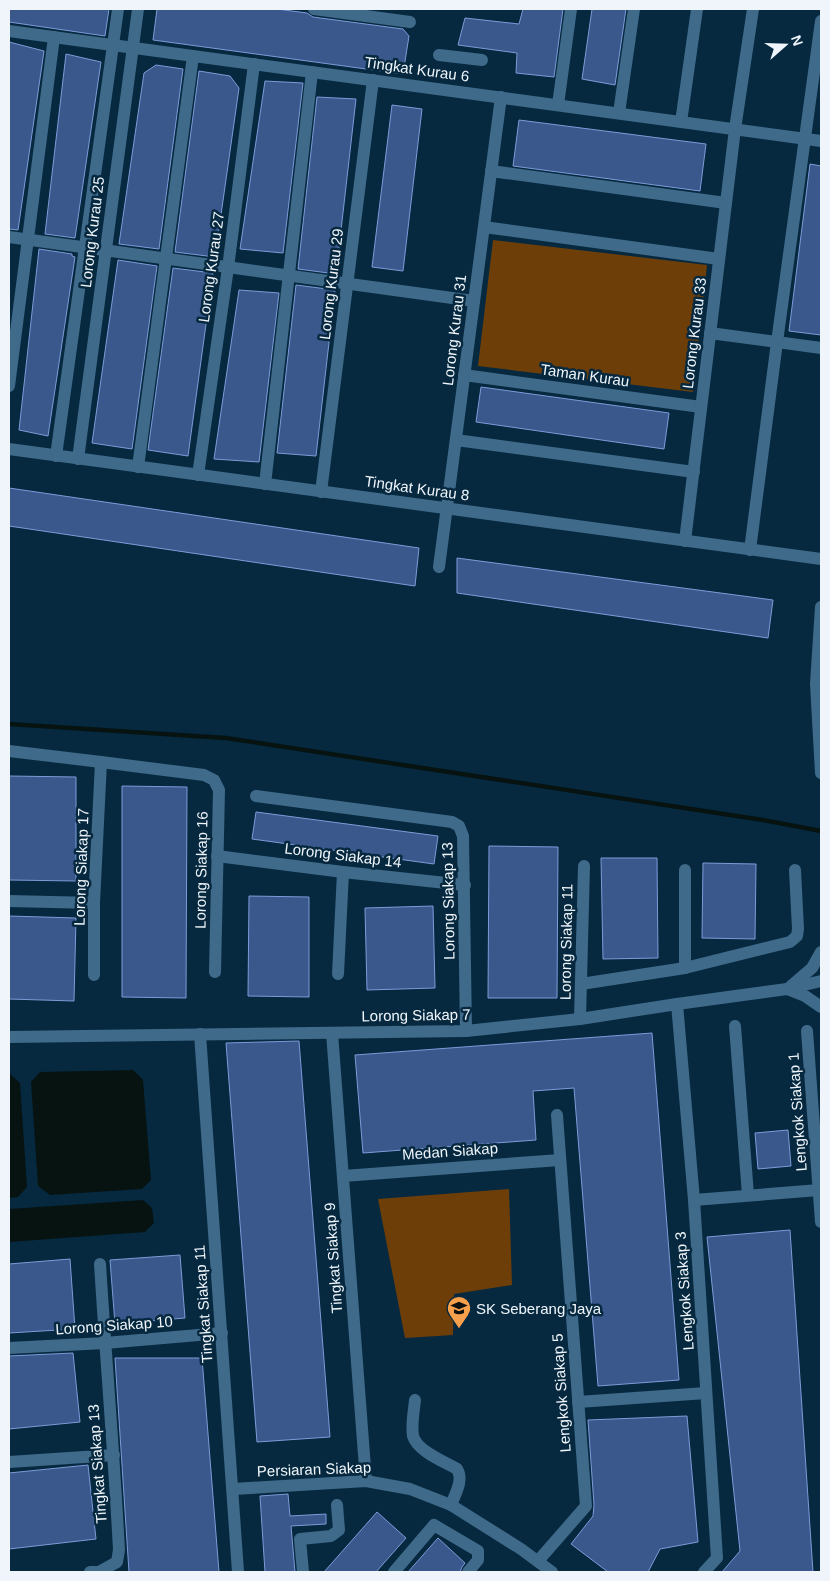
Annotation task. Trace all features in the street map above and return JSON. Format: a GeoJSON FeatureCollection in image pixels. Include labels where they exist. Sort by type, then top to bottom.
{"type":"FeatureCollection","features":[{"type":"Feature","properties":{"kind":"street","name":"Lorong Kurau 25"},"geometry":{"type":"LineString","coordinates":[[56,456],[118,9]]}},
{"type":"Feature","properties":{"kind":"street","name":"Lorong Kurau 25"},"geometry":{"type":"LineString","coordinates":[[78,459],[138,9]]}},
{"type":"Feature","properties":{"kind":"street"},"geometry":{"type":"LineString","coordinates":[[314,9],[410,22]]}},
{"type":"Feature","properties":{"kind":"street"},"geometry":{"type":"LineString","coordinates":[[558,105],[571,9]]}},
{"type":"Feature","properties":{"kind":"street"},"geometry":{"type":"LineString","coordinates":[[618,114],[634,9]]}},
{"type":"Feature","properties":{"kind":"street"},"geometry":{"type":"LineString","coordinates":[[681,122],[697,9]]}},
{"type":"Feature","properties":{"kind":"street","name":"Lorong Kurau 33"},"geometry":{"type":"LineString","coordinates":[[685,541],[735,129],[753,9]]}},
{"type":"Feature","properties":{"kind":"street"},"geometry":{"type":"LineString","coordinates":[[750,550],[821,21]]}},
{"type":"Feature","properties":{"kind":"street","name":"Tingkat Kurau 6"},"geometry":{"type":"LineString","coordinates":[[9,30],[821,141]]}},
{"type":"Feature","properties":{"kind":"street"},"geometry":{"type":"LineString","coordinates":[[9,386],[54,37]]}},
{"type":"Feature","properties":{"kind":"street"},"geometry":{"type":"LineString","coordinates":[[439,55],[482,60]]}},
{"type":"Feature","properties":{"kind":"street"},"geometry":{"type":"LineString","coordinates":[[138,467],[192,56]]}},
{"type":"Feature","properties":{"kind":"street","name":"Lorong Kurau 27"},"geometry":{"type":"LineString","coordinates":[[198,475],[228,268],[254,64]]}},
{"type":"Feature","properties":{"kind":"street"},"geometry":{"type":"LineString","coordinates":[[265,484],[312,72]]}},
{"type":"Feature","properties":{"kind":"street","name":"Lorong Kurau 29"},"geometry":{"type":"LineString","coordinates":[[321,492],[373,80]]}},
{"type":"Feature","properties":{"kind":"street","name":"Lorong Kurau 31"},"geometry":{"type":"LineString","coordinates":[[439,567],[501,97]]}},
{"type":"Feature","properties":{"kind":"street"},"geometry":{"type":"LineString","coordinates":[[491,172],[726,203]]}},
{"type":"Feature","properties":{"kind":"street"},"geometry":{"type":"LineString","coordinates":[[484,227],[719,259]]}},
{"type":"Feature","properties":{"kind":"street"},"geometry":{"type":"LineString","coordinates":[[9,238],[474,301]]}},
{"type":"Feature","properties":{"kind":"street"},"geometry":{"type":"LineString","coordinates":[[710,333],[821,348]]}},
{"type":"Feature","properties":{"kind":"street","name":"Taman Kurau"},"geometry":{"type":"LineString","coordinates":[[464,375],[701,407]]}},
{"type":"Feature","properties":{"kind":"street"},"geometry":{"type":"LineString","coordinates":[[456,440],[694,472]]}},
{"type":"Feature","properties":{"kind":"street","name":"Tingkat Kurau 8"},"geometry":{"type":"LineString","coordinates":[[9,450],[821,559]]}},
{"type":"Feature","properties":{"kind":"street"},"geometry":{"type":"LineString","coordinates":[[821,607],[816,684],[821,772]]}},
{"type":"Feature","properties":{"kind":"street"},"geometry":{"type":"LineString","coordinates":[[9,751],[101,762]]}},
{"type":"Feature","properties":{"kind":"street","name":"Lorong Siakap 16"},"geometry":{"type":"LineString","coordinates":[[101,762],[204,775],[214,780],[219,790],[215,972]]}},
{"type":"Feature","properties":{"kind":"street","name":"Lorong Siakap 17"},"geometry":{"type":"LineString","coordinates":[[94,975],[94,903],[101,762]]}},
{"type":"Feature","properties":{"kind":"street","name":"Lorong Siakap 13"},"geometry":{"type":"LineString","coordinates":[[256,796],[452,822],[459,826],[464,836],[466,1031]]}},
{"type":"Feature","properties":{"kind":"street","name":"Lorong Siakap 14"},"geometry":{"type":"LineString","coordinates":[[217,856],[465,886]]}},
{"type":"Feature","properties":{"kind":"street","name":"Lorong Siakap 11"},"geometry":{"type":"LineString","coordinates":[[580,1019],[584,866]]}},
{"type":"Feature","properties":{"kind":"street"},"geometry":{"type":"LineString","coordinates":[[685,870],[685,968]]}},
{"type":"Feature","properties":{"kind":"street"},"geometry":{"type":"LineString","coordinates":[[581,984],[685,968],[790,942],[797,936],[794,870]]}},
{"type":"Feature","properties":{"kind":"street"},"geometry":{"type":"LineString","coordinates":[[338,974],[343,872]]}},
{"type":"Feature","properties":{"kind":"street"},"geometry":{"type":"LineString","coordinates":[[9,901],[94,903]]}},
{"type":"Feature","properties":{"kind":"street"},"geometry":{"type":"LineString","coordinates":[[787,989],[812,968],[821,952]]}},
{"type":"Feature","properties":{"kind":"street","name":"Lorong Siakap 7"},"geometry":{"type":"LineString","coordinates":[[9,1037],[466,1031],[580,1019],[787,989],[821,981]]}},
{"type":"Feature","properties":{"kind":"street"},"geometry":{"type":"LineString","coordinates":[[787,989],[804,996],[821,1007]]}},
{"type":"Feature","properties":{"kind":"street","name":"Lengkok Siakap 3"},"geometry":{"type":"LineString","coordinates":[[677,1004],[694,1200],[717,1558],[704,1572]]}},
{"type":"Feature","properties":{"kind":"street"},"geometry":{"type":"LineString","coordinates":[[736,1026],[748,1195]]}},
{"type":"Feature","properties":{"kind":"street","name":"Lengkok Siakap 1"},"geometry":{"type":"LineString","coordinates":[[807,1031],[821,1222]]}},
{"type":"Feature","properties":{"kind":"street","name":"Tingkat Siakap 9"},"geometry":{"type":"LineString","coordinates":[[332,1033],[366,1481]]}},
{"type":"Feature","properties":{"kind":"street","name":"Tingkat Siakap 11"},"geometry":{"type":"LineString","coordinates":[[200,1034],[238,1572]]}},
{"type":"Feature","properties":{"kind":"street","name":"Lengkok Siakap 5"},"geometry":{"type":"LineString","coordinates":[[546,1569],[586,1506],[557,1115]]}},
{"type":"Feature","properties":{"kind":"street","name":"Medan Siakap"},"geometry":{"type":"LineString","coordinates":[[343,1176],[560,1160]]}},
{"type":"Feature","properties":{"kind":"street","name":"Lengkok Siakap 1"},"geometry":{"type":"LineString","coordinates":[[694,1200],[819,1190]]}},
{"type":"Feature","properties":{"kind":"street","name":"Tingkat Siakap 13"},"geometry":{"type":"LineString","coordinates":[[99,1572],[118,1562],[119,1550],[100,1264]]}},
{"type":"Feature","properties":{"kind":"street","name":"Lorong Siakap 10"},"geometry":{"type":"LineString","coordinates":[[9,1348],[104,1343],[222,1333]]}},
{"type":"Feature","properties":{"kind":"street"},"geometry":{"type":"LineString","coordinates":[[578,1402],[706,1392]]}},
{"type":"Feature","properties":{"kind":"street"},"geometry":{"type":"LineString","coordinates":[[415,1400],[413,1438],[424,1451],[457,1469],[460,1473],[460,1479],[450,1505]]}},
{"type":"Feature","properties":{"kind":"street"},"geometry":{"type":"LineString","coordinates":[[9,1462],[114,1455]]}},
{"type":"Feature","properties":{"kind":"street","name":"Persiaran Siakap"},"geometry":{"type":"LineString","coordinates":[[232,1489],[366,1481],[410,1489],[450,1505],[521,1549],[546,1569]]}},
{"type":"Feature","properties":{"kind":"street"},"geometry":{"type":"LineString","coordinates":[[303,1572],[300,1539],[331,1536],[339,1530],[337,1505]]}},
{"type":"Feature","properties":{"kind":"street"},"geometry":{"type":"LineString","coordinates":[[394,1572],[434,1525],[478,1550],[478,1560],[468,1572]]}},
{"type":"Feature","properties":{"kind":"street"},"geometry":{"type":"LineString","coordinates":[[90,1572],[99,1572]]}},
{"type":"Feature","properties":{"kind":"shaded area"},"geometry":{"type":"Polygon","coordinates":[[[493,240],[707,265],[693,392],[478,366],[493,240]]]}},
{"type":"Feature","properties":{"kind":"shaded area"},"geometry":{"type":"Polygon","coordinates":[[[133,1070],[143,1080],[151,1180],[142,1189],[50,1195],[38,1186],[31,1082],[40,1072],[133,1070]]]}},
{"type":"Feature","properties":{"kind":"shaded area"},"geometry":{"type":"Polygon","coordinates":[[[9,1073],[20,1083],[27,1187],[18,1197],[9,1198],[9,1073]]]}},
{"type":"Feature","properties":{"kind":"shaded area"},"geometry":{"type":"Polygon","coordinates":[[[509,1189],[512,1285],[454,1294],[453,1335],[405,1338],[378,1199],[509,1189]]]}},
{"type":"Feature","properties":{"kind":"shaded area"},"geometry":{"type":"Polygon","coordinates":[[[143,1200],[152,1208],[154,1223],[145,1232],[9,1242],[9,1209],[143,1200]]]}},
{"type":"Feature","properties":{"kind":"building"},"geometry":{"type":"Polygon","coordinates":[[[9,9],[109,9],[105,36],[9,22],[9,9]]]}},
{"type":"Feature","properties":{"kind":"building"},"geometry":{"type":"Polygon","coordinates":[[[157,9],[277,9],[307,13],[313,17],[403,29],[409,36],[403,74],[153,40],[157,9]]]}},
{"type":"Feature","properties":{"kind":"building"},"geometry":{"type":"Polygon","coordinates":[[[523,9],[563,9],[554,77],[516,73],[517,53],[458,45],[465,18],[519,24],[523,9]]]}},
{"type":"Feature","properties":{"kind":"building"},"geometry":{"type":"Polygon","coordinates":[[[592,9],[626,9],[615,85],[582,79],[592,9]]]}},
{"type":"Feature","properties":{"kind":"building"},"geometry":{"type":"Polygon","coordinates":[[[9,42],[44,51],[18,230],[9,229],[9,42]]]}},
{"type":"Feature","properties":{"kind":"building"},"geometry":{"type":"Polygon","coordinates":[[[66,54],[101,62],[75,238],[45,234],[66,54]]]}},
{"type":"Feature","properties":{"kind":"building"},"geometry":{"type":"Polygon","coordinates":[[[156,65],[183,69],[159,249],[119,244],[144,73],[156,65]]]}},
{"type":"Feature","properties":{"kind":"building"},"geometry":{"type":"Polygon","coordinates":[[[199,71],[230,76],[239,88],[215,257],[175,252],[199,71]]]}},
{"type":"Feature","properties":{"kind":"building"},"geometry":{"type":"Polygon","coordinates":[[[265,81],[303,83],[283,253],[240,249],[265,81]]]}},
{"type":"Feature","properties":{"kind":"building"},"geometry":{"type":"Polygon","coordinates":[[[317,97],[356,99],[336,274],[298,269],[317,97]]]}},
{"type":"Feature","properties":{"kind":"building"},"geometry":{"type":"Polygon","coordinates":[[[392,105],[422,109],[403,271],[372,267],[392,105]]]}},
{"type":"Feature","properties":{"kind":"building"},"geometry":{"type":"Polygon","coordinates":[[[519,120],[706,144],[700,191],[513,166],[519,120]]]}},
{"type":"Feature","properties":{"kind":"building"},"geometry":{"type":"Polygon","coordinates":[[[810,164],[821,166],[821,335],[789,331],[810,164]]]}},
{"type":"Feature","properties":{"kind":"building"},"geometry":{"type":"Polygon","coordinates":[[[39,249],[72,254],[75,257],[48,436],[19,430],[39,249]]]}},
{"type":"Feature","properties":{"kind":"building"},"geometry":{"type":"Polygon","coordinates":[[[118,260],[157,266],[132,449],[92,443],[118,260]]]}},
{"type":"Feature","properties":{"kind":"building"},"geometry":{"type":"Polygon","coordinates":[[[173,268],[213,273],[188,456],[148,450],[173,268]]]}},
{"type":"Feature","properties":{"kind":"building"},"geometry":{"type":"Polygon","coordinates":[[[296,285],[335,290],[316,456],[277,453],[296,285]]]}},
{"type":"Feature","properties":{"kind":"building"},"geometry":{"type":"Polygon","coordinates":[[[239,290],[279,293],[259,462],[214,459],[239,290]]]}},
{"type":"Feature","properties":{"kind":"building"},"geometry":{"type":"Polygon","coordinates":[[[481,387],[669,413],[664,449],[476,422],[481,387]]]}},
{"type":"Feature","properties":{"kind":"building"},"geometry":{"type":"Polygon","coordinates":[[[9,488],[419,548],[415,586],[9,526],[9,488]]]}},
{"type":"Feature","properties":{"kind":"building"},"geometry":{"type":"Polygon","coordinates":[[[457,558],[773,600],[768,638],[457,593],[457,558]]]}},
{"type":"Feature","properties":{"kind":"building"},"geometry":{"type":"Polygon","coordinates":[[[9,776],[76,777],[76,881],[9,880],[9,776]]]}},
{"type":"Feature","properties":{"kind":"building"},"geometry":{"type":"Polygon","coordinates":[[[122,786],[187,787],[186,998],[122,997],[122,786]]]}},
{"type":"Feature","properties":{"kind":"building"},"geometry":{"type":"Polygon","coordinates":[[[256,812],[438,836],[434,864],[252,839],[256,812]]]}},
{"type":"Feature","properties":{"kind":"building"},"geometry":{"type":"Polygon","coordinates":[[[489,846],[558,847],[557,998],[488,998],[489,846]]]}},
{"type":"Feature","properties":{"kind":"building"},"geometry":{"type":"Polygon","coordinates":[[[601,858],[657,858],[658,958],[603,959],[601,858]]]}},
{"type":"Feature","properties":{"kind":"building"},"geometry":{"type":"Polygon","coordinates":[[[703,863],[756,864],[755,939],[702,938],[703,863]]]}},
{"type":"Feature","properties":{"kind":"building"},"geometry":{"type":"Polygon","coordinates":[[[249,896],[309,897],[309,997],[248,996],[249,896]]]}},
{"type":"Feature","properties":{"kind":"building"},"geometry":{"type":"Polygon","coordinates":[[[433,906],[435,988],[367,990],[365,908],[433,906]]]}},
{"type":"Feature","properties":{"kind":"building"},"geometry":{"type":"Polygon","coordinates":[[[9,916],[76,918],[74,1001],[9,999],[9,916]]]}},
{"type":"Feature","properties":{"kind":"building"},"geometry":{"type":"Polygon","coordinates":[[[652,1033],[679,1380],[598,1386],[574,1088],[533,1091],[536,1140],[363,1153],[355,1055],[652,1033]]]}},
{"type":"Feature","properties":{"kind":"building"},"geometry":{"type":"Polygon","coordinates":[[[299,1041],[330,1437],[257,1442],[226,1043],[299,1041]]]}},
{"type":"Feature","properties":{"kind":"building"},"geometry":{"type":"Polygon","coordinates":[[[788,1130],[791,1166],[758,1169],[755,1133],[788,1130]]]}},
{"type":"Feature","properties":{"kind":"building"},"geometry":{"type":"Polygon","coordinates":[[[790,1230],[813,1572],[722,1572],[740,1551],[707,1237],[790,1230]]]}},
{"type":"Feature","properties":{"kind":"building"},"geometry":{"type":"Polygon","coordinates":[[[180,1255],[185,1318],[115,1324],[110,1260],[180,1255]]]}},
{"type":"Feature","properties":{"kind":"building"},"geometry":{"type":"Polygon","coordinates":[[[70,1259],[75,1329],[9,1333],[9,1264],[70,1259]]]}},
{"type":"Feature","properties":{"kind":"building"},"geometry":{"type":"Polygon","coordinates":[[[73,1353],[80,1422],[9,1429],[9,1356],[73,1353]]]}},
{"type":"Feature","properties":{"kind":"building"},"geometry":{"type":"Polygon","coordinates":[[[115,1358],[202,1358],[219,1572],[129,1572],[115,1358]]]}},
{"type":"Feature","properties":{"kind":"building"},"geometry":{"type":"Polygon","coordinates":[[[687,1416],[698,1542],[660,1549],[648,1572],[608,1572],[571,1544],[593,1516],[594,1505],[588,1420],[687,1416]]]}},
{"type":"Feature","properties":{"kind":"building"},"geometry":{"type":"Polygon","coordinates":[[[88,1465],[96,1539],[9,1549],[9,1473],[88,1465]]]}},
{"type":"Feature","properties":{"kind":"building"},"geometry":{"type":"Polygon","coordinates":[[[288,1494],[290,1516],[326,1514],[326,1524],[291,1526],[295,1572],[265,1572],[260,1496],[288,1494]]]}},
{"type":"Feature","properties":{"kind":"building"},"geometry":{"type":"Polygon","coordinates":[[[377,1512],[406,1538],[376,1572],[324,1572],[377,1512]]]}},
{"type":"Feature","properties":{"kind":"building"},"geometry":{"type":"Polygon","coordinates":[[[438,1538],[465,1563],[460,1572],[408,1572],[438,1538]]]}},
{"type":"Feature","properties":{"kind":"waterway"},"geometry":{"type":"LineString","coordinates":[[9,724],[226,738],[763,820],[821,831]]}},
{"type":"Feature","properties":{"kind":"place","name":"SK Seberang Jaya"},"geometry":{"type":"Point","coordinates":[459,1329]}}]}
